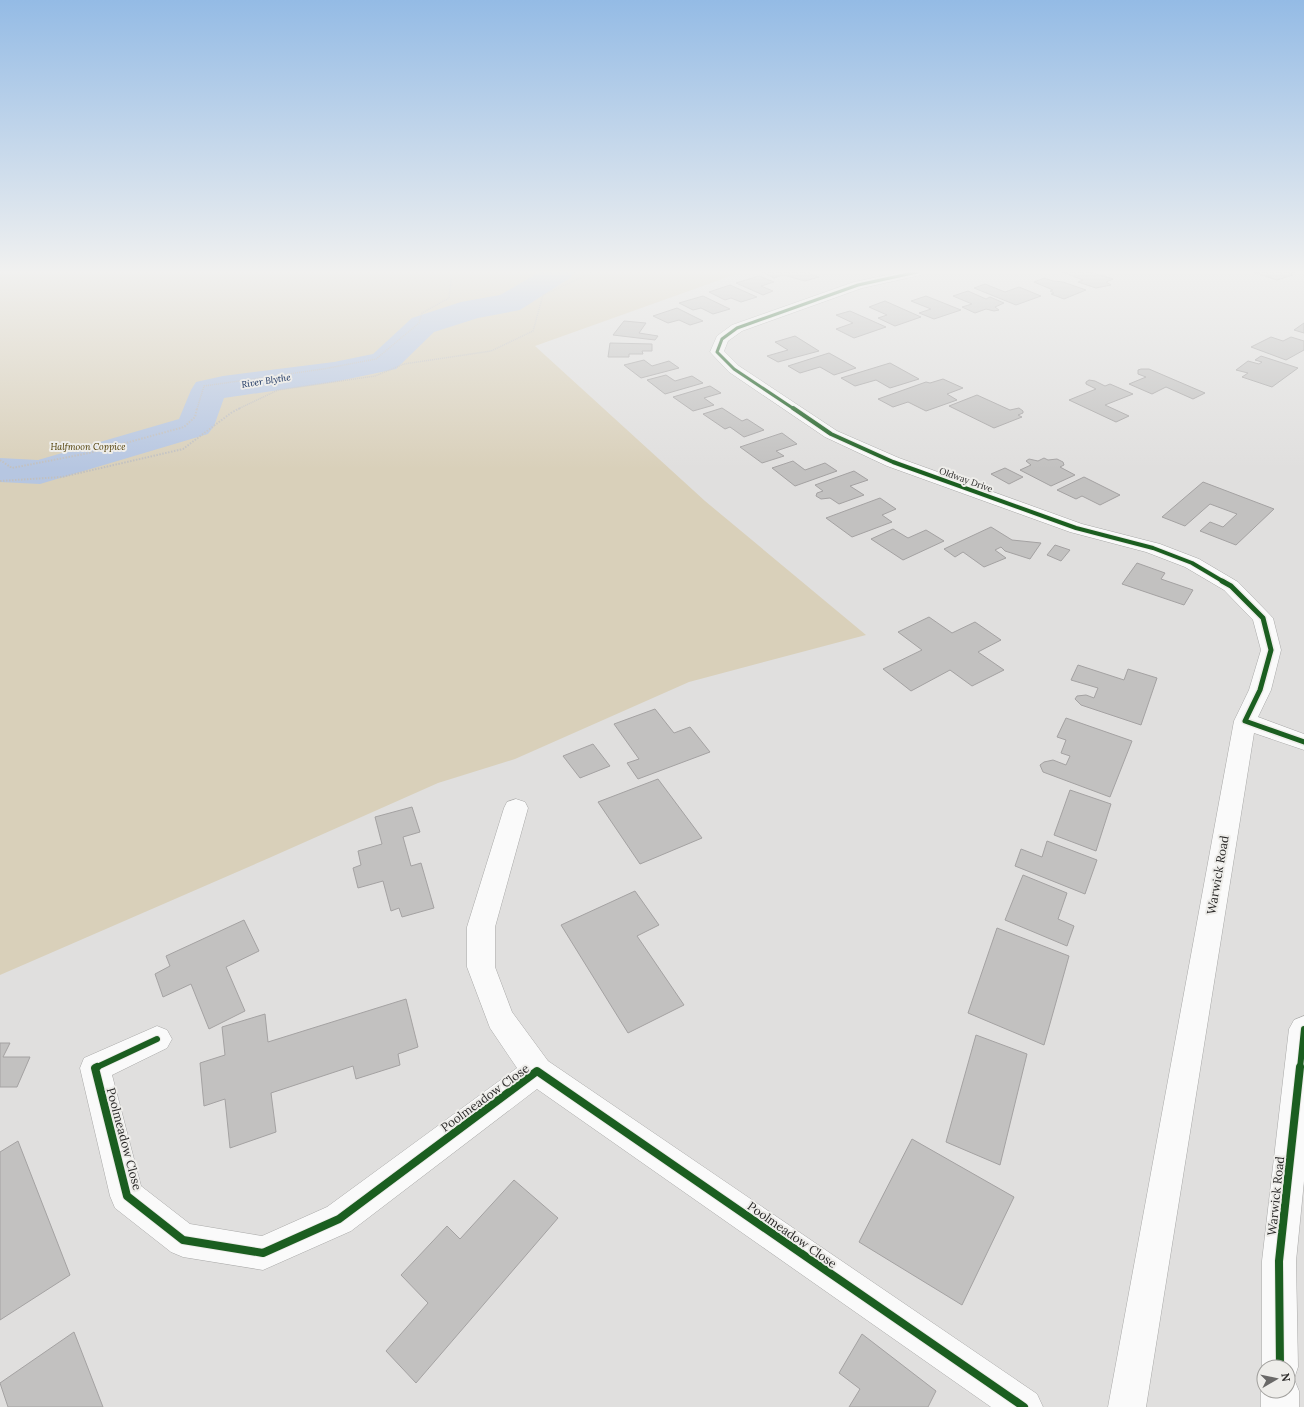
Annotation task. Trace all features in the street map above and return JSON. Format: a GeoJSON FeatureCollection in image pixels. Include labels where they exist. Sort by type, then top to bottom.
{"type":"FeatureCollection","features":[{"type":"Feature","properties":{"kind":"street","name":"Oldway Drive"},"geometry":{"type":"LineString","coordinates":[[724,338],[717,352],[734,369],[831,434],[893,462],[1076,528],[1153,548],[1192,562],[1231,586],[1263,618],[1271,650],[1260,690],[1244,721]]}},
{"type":"Feature","properties":{"kind":"street"},"geometry":{"type":"LineString","coordinates":[[1244,721],[1304,742]]}},
{"type":"Feature","properties":{"kind":"street","name":"Warwick Road"},"geometry":{"type":"LineString","coordinates":[[1127,1407],[1244,721]]}},
{"type":"Feature","properties":{"kind":"street","name":"Poolmeadow Close"},"geometry":{"type":"LineString","coordinates":[[516,808],[481,927],[481,967],[500,1019],[537,1072],[1024,1407]]}},
{"type":"Feature","properties":{"kind":"street","name":"Warwick Road"},"geometry":{"type":"LineString","coordinates":[[1280,1359],[1280,1261],[1304,1029]]}},
{"type":"Feature","properties":{"kind":"street","name":"Poolmeadow Close"},"geometry":{"type":"LineString","coordinates":[[157,1039],[95,1068],[127,1196],[183,1240],[263,1253],[339,1219],[537,1072]]}},
{"type":"Feature","properties":{"kind":"path"},"geometry":{"type":"LineString","coordinates":[[0,460],[12,468],[89,453],[184,427],[195,417],[204,386],[323,369],[376,359],[402,338]]}},
{"type":"Feature","properties":{"kind":"path"},"geometry":{"type":"LineString","coordinates":[[0,481],[62,477],[183,449],[231,413],[278,390],[375,376],[404,364],[491,351],[518,338]]}},
{"type":"Feature","properties":{"kind":"green space","name":"Halfmoon Coppice"},"geometry":{"type":"Polygon","coordinates":[[[0,338],[558,338],[535,346],[705,501],[866,635],[689,682],[515,759],[438,783],[0,975],[0,338]]]}},
{"type":"Feature","properties":{"kind":"building"},"geometry":{"type":"Polygon","coordinates":[[[635,338],[657,338],[655,340],[635,338]]]}},
{"type":"Feature","properties":{"kind":"building"},"geometry":{"type":"Polygon","coordinates":[[[789,338],[798,338],[819,351],[778,362],[767,356],[788,350],[775,342],[789,338]]]}},
{"type":"Feature","properties":{"kind":"building"},"geometry":{"type":"Polygon","coordinates":[[[1270,338],[1283,341],[1293,338],[1304,341],[1304,350],[1286,360],[1251,347],[1270,338]]]}},
{"type":"Feature","properties":{"kind":"building"},"geometry":{"type":"Polygon","coordinates":[[[610,343],[652,344],[652,351],[642,351],[643,354],[629,354],[629,357],[608,357],[610,343]]]}},
{"type":"Feature","properties":{"kind":"building"},"geometry":{"type":"Polygon","coordinates":[[[829,353],[856,368],[834,375],[820,367],[800,373],[788,366],[829,353]]]}},
{"type":"Feature","properties":{"kind":"building"},"geometry":{"type":"Polygon","coordinates":[[[1261,356],[1298,368],[1272,387],[1242,377],[1248,373],[1236,370],[1248,361],[1259,364],[1262,362],[1255,360],[1261,356]]]}},
{"type":"Feature","properties":{"kind":"building"},"geometry":{"type":"Polygon","coordinates":[[[644,360],[652,366],[669,361],[679,368],[641,378],[624,365],[644,360]]]}},
{"type":"Feature","properties":{"kind":"building"},"geometry":{"type":"Polygon","coordinates":[[[890,363],[919,379],[890,388],[876,380],[855,386],[841,378],[890,363]]]}},
{"type":"Feature","properties":{"kind":"building"},"geometry":{"type":"Polygon","coordinates":[[[1149,369],[1205,393],[1193,399],[1166,387],[1152,394],[1129,384],[1146,377],[1138,374],[1138,370],[1149,369]]]}},
{"type":"Feature","properties":{"kind":"building"},"geometry":{"type":"Polygon","coordinates":[[[666,375],[675,381],[692,376],[703,383],[665,394],[647,380],[666,375]]]}},
{"type":"Feature","properties":{"kind":"building"},"geometry":{"type":"Polygon","coordinates":[[[943,379],[963,388],[947,394],[957,400],[926,411],[908,402],[893,407],[878,399],[926,382],[930,383],[943,379]]]}},
{"type":"Feature","properties":{"kind":"building"},"geometry":{"type":"Polygon","coordinates":[[[1089,380],[1105,386],[1110,384],[1133,394],[1105,405],[1129,416],[1116,422],[1069,400],[1096,389],[1086,384],[1089,380]]]}},
{"type":"Feature","properties":{"kind":"building"},"geometry":{"type":"Polygon","coordinates":[[[710,386],[721,393],[704,398],[714,405],[693,411],[673,397],[710,386]]]}},
{"type":"Feature","properties":{"kind":"building"},"geometry":{"type":"Polygon","coordinates":[[[977,395],[1010,410],[1019,408],[1023,411],[1023,413],[1018,415],[1022,417],[994,428],[949,406],[977,395]]]}},
{"type":"Feature","properties":{"kind":"building"},"geometry":{"type":"Polygon","coordinates":[[[722,408],[742,421],[747,419],[764,430],[744,437],[730,427],[725,429],[703,414],[722,408]]]}},
{"type":"Feature","properties":{"kind":"building"},"geometry":{"type":"Polygon","coordinates":[[[782,433],[797,444],[776,451],[784,456],[762,463],[740,447],[782,433]]]}},
{"type":"Feature","properties":{"kind":"building"},"geometry":{"type":"Polygon","coordinates":[[[1044,458],[1048,460],[1057,459],[1063,462],[1064,465],[1060,467],[1075,475],[1051,486],[1020,470],[1031,465],[1026,461],[1029,459],[1038,461],[1044,458]]]}},
{"type":"Feature","properties":{"kind":"building"},"geometry":{"type":"Polygon","coordinates":[[[793,461],[805,470],[825,463],[837,471],[795,486],[772,468],[793,461]]]}},
{"type":"Feature","properties":{"kind":"building"},"geometry":{"type":"Polygon","coordinates":[[[1005,468],[1023,477],[1009,484],[991,474],[1005,468]]]}},
{"type":"Feature","properties":{"kind":"building"},"geometry":{"type":"Polygon","coordinates":[[[854,471],[868,480],[850,486],[864,495],[839,504],[830,498],[821,499],[816,496],[817,493],[823,491],[815,485],[854,471]]]}},
{"type":"Feature","properties":{"kind":"building"},"geometry":{"type":"Polygon","coordinates":[[[1084,477],[1120,495],[1100,505],[1082,496],[1076,499],[1057,490],[1084,477]]]}},
{"type":"Feature","properties":{"kind":"building"},"geometry":{"type":"Polygon","coordinates":[[[1203,482],[1274,509],[1236,545],[1200,531],[1210,522],[1223,527],[1237,514],[1210,504],[1185,526],[1162,517],[1203,482]]]}},
{"type":"Feature","properties":{"kind":"building"},"geometry":{"type":"Polygon","coordinates":[[[880,498],[896,509],[882,515],[892,522],[852,537],[826,518],[880,498]]]}},
{"type":"Feature","properties":{"kind":"building"},"geometry":{"type":"Polygon","coordinates":[[[991,527],[1012,540],[1041,543],[1030,559],[1005,551],[1001,547],[995,550],[1006,558],[984,567],[963,552],[955,557],[944,549],[991,527]]]}},
{"type":"Feature","properties":{"kind":"building"},"geometry":{"type":"Polygon","coordinates":[[[893,529],[908,538],[926,530],[944,541],[903,560],[871,539],[893,529]]]}},
{"type":"Feature","properties":{"kind":"building"},"geometry":{"type":"Polygon","coordinates":[[[1055,545],[1070,550],[1061,561],[1047,555],[1055,545]]]}},
{"type":"Feature","properties":{"kind":"building"},"geometry":{"type":"Polygon","coordinates":[[[1137,563],[1165,573],[1161,579],[1193,590],[1184,605],[1122,584],[1137,563]]]}},
{"type":"Feature","properties":{"kind":"building"},"geometry":{"type":"Polygon","coordinates":[[[929,617],[952,633],[975,622],[1001,640],[978,652],[1004,670],[972,686],[950,670],[911,691],[883,669],[922,650],[898,632],[929,617]]]}},
{"type":"Feature","properties":{"kind":"building"},"geometry":{"type":"Polygon","coordinates":[[[1078,665],[1124,680],[1128,669],[1157,678],[1141,725],[1081,705],[1075,699],[1077,696],[1086,695],[1094,698],[1098,688],[1071,680],[1078,665]]]}},
{"type":"Feature","properties":{"kind":"building"},"geometry":{"type":"Polygon","coordinates":[[[655,709],[674,733],[690,727],[710,752],[638,779],[627,763],[639,759],[614,724],[655,709]]]}},
{"type":"Feature","properties":{"kind":"building"},"geometry":{"type":"Polygon","coordinates":[[[1066,718],[1132,741],[1110,797],[1043,772],[1040,765],[1044,762],[1053,760],[1066,765],[1070,756],[1061,753],[1066,740],[1057,737],[1066,718]]]}},
{"type":"Feature","properties":{"kind":"building"},"geometry":{"type":"Polygon","coordinates":[[[593,744],[610,766],[580,778],[563,756],[593,744]]]}},
{"type":"Feature","properties":{"kind":"building"},"geometry":{"type":"Polygon","coordinates":[[[658,779],[702,838],[640,864],[598,802],[658,779]]]}},
{"type":"Feature","properties":{"kind":"building"},"geometry":{"type":"Polygon","coordinates":[[[1070,790],[1111,804],[1096,851],[1054,835],[1070,790]]]}},
{"type":"Feature","properties":{"kind":"building"},"geometry":{"type":"Polygon","coordinates":[[[412,807],[420,832],[403,837],[411,866],[421,863],[434,908],[402,917],[399,908],[391,911],[383,881],[358,888],[353,868],[361,865],[358,851],[382,844],[375,817],[412,807]]]}},
{"type":"Feature","properties":{"kind":"building"},"geometry":{"type":"Polygon","coordinates":[[[1047,841],[1097,860],[1085,894],[1015,866],[1021,849],[1042,857],[1047,841]]]}},
{"type":"Feature","properties":{"kind":"building"},"geometry":{"type":"Polygon","coordinates":[[[1023,875],[1067,893],[1058,919],[1074,926],[1067,946],[1005,920],[1023,875]]]}},
{"type":"Feature","properties":{"kind":"building"},"geometry":{"type":"Polygon","coordinates":[[[635,891],[659,925],[637,936],[684,1005],[628,1033],[561,925],[635,891]]]}},
{"type":"Feature","properties":{"kind":"building"},"geometry":{"type":"Polygon","coordinates":[[[244,920],[259,951],[226,967],[245,1011],[209,1029],[191,984],[163,997],[155,974],[170,966],[166,956],[244,920]]]}},
{"type":"Feature","properties":{"kind":"building"},"geometry":{"type":"Polygon","coordinates":[[[997,928],[1069,956],[1044,1045],[968,1013],[997,928]]]}},
{"type":"Feature","properties":{"kind":"building"},"geometry":{"type":"Polygon","coordinates":[[[406,999],[418,1047],[398,1054],[400,1065],[356,1079],[353,1066],[271,1093],[276,1132],[230,1148],[225,1099],[204,1106],[200,1063],[225,1055],[222,1027],[265,1014],[268,1042],[406,999]]]}},
{"type":"Feature","properties":{"kind":"building"},"geometry":{"type":"Polygon","coordinates":[[[976,1035],[1027,1054],[1000,1165],[946,1142],[976,1035]]]}},
{"type":"Feature","properties":{"kind":"building"},"geometry":{"type":"Polygon","coordinates":[[[0,1043],[10,1043],[3,1057],[30,1057],[17,1087],[0,1087],[0,1043]]]}},
{"type":"Feature","properties":{"kind":"building"},"geometry":{"type":"Polygon","coordinates":[[[912,1139],[1014,1197],[962,1305],[859,1242],[912,1139]]]}},
{"type":"Feature","properties":{"kind":"building"},"geometry":{"type":"Polygon","coordinates":[[[18,1141],[70,1275],[0,1320],[0,1152],[18,1141]]]}},
{"type":"Feature","properties":{"kind":"building"},"geometry":{"type":"Polygon","coordinates":[[[514,1180],[558,1218],[416,1383],[386,1351],[428,1303],[401,1275],[447,1226],[460,1239],[514,1180]]]}},
{"type":"Feature","properties":{"kind":"building"},"geometry":{"type":"Polygon","coordinates":[[[74,1332],[103,1407],[8,1407],[0,1383],[74,1332]]]}},
{"type":"Feature","properties":{"kind":"building"},"geometry":{"type":"Polygon","coordinates":[[[862,1334],[936,1391],[928,1407],[849,1407],[860,1389],[839,1373],[862,1334]]]}},
{"type":"Feature","properties":{"kind":"waterway","name":"River Blythe"},"geometry":{"type":"LineString","coordinates":[[0,470],[40,472],[195,426],[209,390],[334,372],[384,362],[410,338]]}},
{"type":"Feature","properties":{"kind":"cycle path"},"geometry":{"type":"LineString","coordinates":[[724,338],[717,352],[734,369],[831,434],[893,462],[1076,528],[1153,548],[1192,563],[1231,586],[1263,618],[1271,650],[1260,690],[1245,721],[1304,742]]}},
{"type":"Feature","properties":{"kind":"cycle path"},"geometry":{"type":"LineString","coordinates":[[1280,1359],[1279,1261],[1304,1029]]}},
{"type":"Feature","properties":{"kind":"cycle path"},"geometry":{"type":"LineString","coordinates":[[157,1039],[95,1068],[127,1196],[183,1240],[263,1253],[339,1219],[537,1071],[1024,1407]]}}]}
